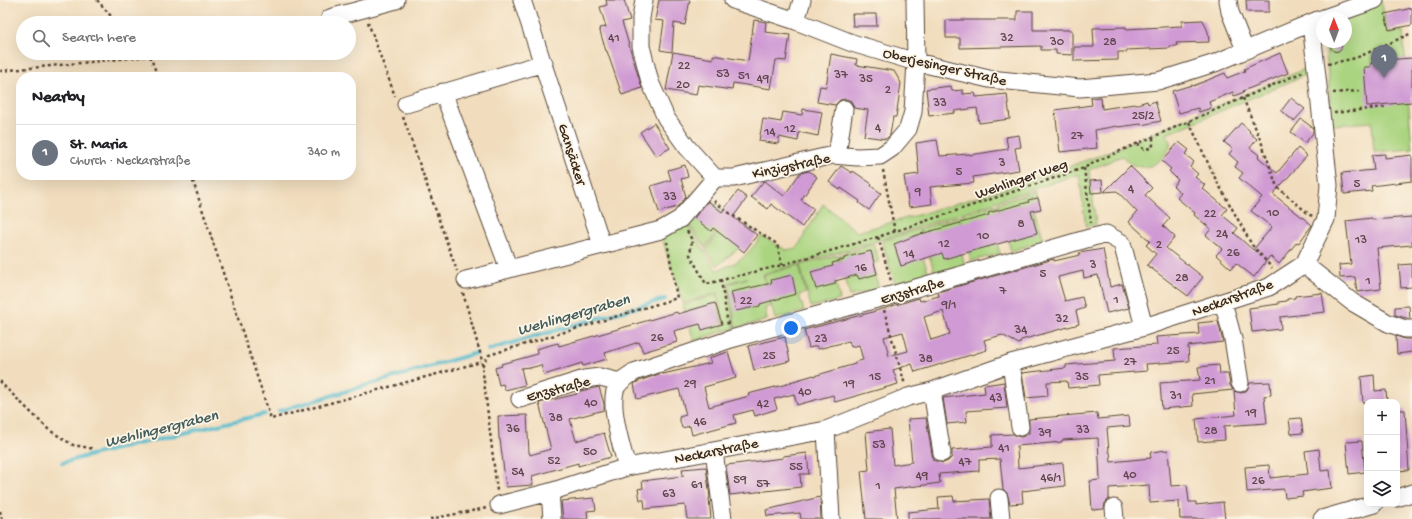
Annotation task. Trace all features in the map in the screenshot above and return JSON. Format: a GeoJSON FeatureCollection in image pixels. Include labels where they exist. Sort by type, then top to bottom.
{"type":"FeatureCollection","features":[{"type":"Feature","properties":{"kind":"street"},"geometry":{"type":"LineString","coordinates":[[338,16],[396,0]]}},
{"type":"Feature","properties":{"kind":"street","name":"Gansäcker"},"geometry":{"type":"LineString","coordinates":[[522,0],[544,63],[602,245]]}},
{"type":"Feature","properties":{"kind":"street"},"geometry":{"type":"LineString","coordinates":[[462,282],[663,229],[680,219],[715,178],[687,147],[666,118],[650,82],[641,46],[641,18],[644,0]]}},
{"type":"Feature","properties":{"kind":"street","name":"Oberjesinger Straße"},"geometry":{"type":"LineString","coordinates":[[733,0],[796,21],[852,44],[916,62],[989,79],[1080,88],[1158,81],[1215,63],[1316,21]]}},
{"type":"Feature","properties":{"kind":"street"},"geometry":{"type":"LineString","coordinates":[[796,21],[802,0]]}},
{"type":"Feature","properties":{"kind":"street"},"geometry":{"type":"LineString","coordinates":[[880,156],[892,148],[908,129],[913,112],[916,62],[915,0]]}},
{"type":"Feature","properties":{"kind":"street"},"geometry":{"type":"LineString","coordinates":[[1228,0],[1230,12],[1245,50]]}},
{"type":"Feature","properties":{"kind":"street","name":"Oberjesinger Straße"},"geometry":{"type":"LineString","coordinates":[[1341,12],[1375,0]]}},
{"type":"Feature","properties":{"kind":"street"},"geometry":{"type":"LineString","coordinates":[[1318,48],[1317,68],[1319,95],[1328,185],[1326,219],[1304,264],[1352,302],[1405,330],[1412,329]]}},
{"type":"Feature","properties":{"kind":"street"},"geometry":{"type":"LineString","coordinates":[[402,106],[443,92],[544,63]]}},
{"type":"Feature","properties":{"kind":"street"},"geometry":{"type":"LineString","coordinates":[[443,92],[509,269]]}},
{"type":"Feature","properties":{"kind":"street"},"geometry":{"type":"LineString","coordinates":[[837,155],[844,109]]}},
{"type":"Feature","properties":{"kind":"street","name":"Kinzigstraße"},"geometry":{"type":"LineString","coordinates":[[715,178],[734,178],[833,155],[857,157],[880,156]]}},
{"type":"Feature","properties":{"kind":"street","name":"Enzstraße"},"geometry":{"type":"LineString","coordinates":[[520,399],[584,379],[600,377],[620,382],[634,372],[730,339],[1106,234],[1122,243],[1144,327]]}},
{"type":"Feature","properties":{"kind":"street","name":"Neckarstraße"},"geometry":{"type":"LineString","coordinates":[[498,505],[550,492],[627,467],[826,430],[908,397],[932,391],[1011,363],[1144,327],[1269,287],[1304,264]]}},
{"type":"Feature","properties":{"kind":"street"},"geometry":{"type":"LineString","coordinates":[[1223,302],[1233,339],[1240,383]]}},
{"type":"Feature","properties":{"kind":"street"},"geometry":{"type":"LineString","coordinates":[[1011,363],[1020,427]]}},
{"type":"Feature","properties":{"kind":"street"},"geometry":{"type":"LineString","coordinates":[[620,382],[615,390],[616,423],[627,467]]}},
{"type":"Feature","properties":{"kind":"street"},"geometry":{"type":"LineString","coordinates":[[932,391],[942,453]]}},
{"type":"Feature","properties":{"kind":"street"},"geometry":{"type":"LineString","coordinates":[[826,430],[831,519]]}},
{"type":"Feature","properties":{"kind":"street"},"geometry":{"type":"LineString","coordinates":[[714,451],[723,519]]}},
{"type":"Feature","properties":{"kind":"street"},"geometry":{"type":"LineString","coordinates":[[550,492],[552,519]]}},
{"type":"Feature","properties":{"kind":"street"},"geometry":{"type":"LineString","coordinates":[[1400,497],[1412,493]]}},
{"type":"Feature","properties":{"kind":"street"},"geometry":{"type":"LineString","coordinates":[[999,498],[1001,519]]}},
{"type":"Feature","properties":{"kind":"street"},"geometry":{"type":"LineString","coordinates":[[1322,519],[1364,507]]}},
{"type":"Feature","properties":{"kind":"path"},"geometry":{"type":"LineString","coordinates":[[97,0],[111,16]]}},
{"type":"Feature","properties":{"kind":"path"},"geometry":{"type":"LineString","coordinates":[[363,10],[402,106],[462,282],[481,356],[498,505],[430,519]]}},
{"type":"Feature","properties":{"kind":"path","name":"Wehlinger Weg"},"geometry":{"type":"LineString","coordinates":[[680,219],[692,240],[690,255],[706,284],[782,265],[896,232],[1084,168],[1243,98],[1317,68],[1356,58],[1412,33]]}},
{"type":"Feature","properties":{"kind":"path"},"geometry":{"type":"LineString","coordinates":[[0,71],[110,60]]}},
{"type":"Feature","properties":{"kind":"path"},"geometry":{"type":"LineString","coordinates":[[152,60],[156,72]]}},
{"type":"Feature","properties":{"kind":"path"},"geometry":{"type":"LineString","coordinates":[[1319,95],[1359,91]]}},
{"type":"Feature","properties":{"kind":"path"},"geometry":{"type":"LineString","coordinates":[[1243,98],[1261,141],[1277,187],[1310,215],[1326,219]]}},
{"type":"Feature","properties":{"kind":"path"},"geometry":{"type":"LineString","coordinates":[[1321,114],[1385,107]]}},
{"type":"Feature","properties":{"kind":"path"},"geometry":{"type":"LineString","coordinates":[[1189,122],[1214,176],[1252,245],[1283,278]]}},
{"type":"Feature","properties":{"kind":"path"},"geometry":{"type":"LineString","coordinates":[[1138,143],[1142,148],[1147,149],[1153,145],[1153,137]]}},
{"type":"Feature","properties":{"kind":"path"},"geometry":{"type":"LineString","coordinates":[[880,156],[896,232]]}},
{"type":"Feature","properties":{"kind":"path"},"geometry":{"type":"LineString","coordinates":[[1084,168],[1093,237]]}},
{"type":"Feature","properties":{"kind":"path"},"geometry":{"type":"LineString","coordinates":[[193,180],[271,419],[481,362]]}},
{"type":"Feature","properties":{"kind":"path"},"geometry":{"type":"LineString","coordinates":[[703,192],[732,216],[777,244],[782,265]]}},
{"type":"Feature","properties":{"kind":"path"},"geometry":{"type":"LineString","coordinates":[[482,367],[489,355],[677,298],[668,246],[663,229]]}},
{"type":"Feature","properties":{"kind":"path"},"geometry":{"type":"LineString","coordinates":[[878,237],[908,397]]}},
{"type":"Feature","properties":{"kind":"path"},"geometry":{"type":"LineString","coordinates":[[721,280],[730,339]]}},
{"type":"Feature","properties":{"kind":"path"},"geometry":{"type":"LineString","coordinates":[[0,381],[49,430],[72,446],[96,449]]}},
{"type":"Feature","properties":{"kind":"path"},"geometry":{"type":"LineString","coordinates":[[0,511],[2,519]]}},
{"type":"Feature","properties":{"kind":"green space"},"geometry":{"type":"Polygon","coordinates":[[[1381,0],[1388,32],[1403,31],[1412,149],[1374,152],[1372,122],[1333,125],[1326,48],[1352,48],[1352,15],[1381,0]]]}},
{"type":"Feature","properties":{"kind":"green space"},"geometry":{"type":"Polygon","coordinates":[[[1305,69],[1305,75],[1167,134],[1170,143],[1169,149],[1158,162],[1153,165],[1147,167],[1137,166],[1127,161],[1122,156],[1089,170],[1096,224],[1086,227],[1079,174],[877,241],[763,274],[771,306],[765,308],[767,320],[736,328],[728,284],[747,278],[727,283],[735,329],[725,331],[718,293],[683,303],[661,235],[685,220],[716,270],[743,258],[762,236],[786,250],[797,248],[823,204],[857,232],[887,224],[1008,187],[1098,156],[1305,69]]]}},
{"type":"Feature","properties":{"kind":"green space"},"geometry":{"type":"Polygon","coordinates":[[[1035,191],[1040,208],[1034,210],[1043,241],[1011,251],[997,204],[1035,191]]]}},
{"type":"Feature","properties":{"kind":"green space"},"geometry":{"type":"Polygon","coordinates":[[[706,197],[729,215],[705,248],[686,219],[706,197]]]}},
{"type":"Feature","properties":{"kind":"green space"},"geometry":{"type":"Polygon","coordinates":[[[995,204],[1000,221],[992,224],[1000,254],[971,261],[959,216],[995,204]]]}},
{"type":"Feature","properties":{"kind":"green space"},"geometry":{"type":"Polygon","coordinates":[[[730,216],[757,233],[717,266],[706,250],[730,216]]]}},
{"type":"Feature","properties":{"kind":"green space"},"geometry":{"type":"Polygon","coordinates":[[[959,216],[962,230],[955,232],[965,265],[935,273],[920,229],[959,216]]]}},
{"type":"Feature","properties":{"kind":"green space"},"geometry":{"type":"Polygon","coordinates":[[[919,229],[924,244],[919,247],[929,274],[895,284],[882,241],[919,229]]]}},
{"type":"Feature","properties":{"kind":"green space"},"geometry":{"type":"Polygon","coordinates":[[[874,244],[879,262],[872,264],[879,289],[850,296],[839,255],[874,244]]]}},
{"type":"Feature","properties":{"kind":"green space"},"geometry":{"type":"Polygon","coordinates":[[[837,255],[842,272],[834,275],[840,300],[811,307],[800,265],[837,255]]]}},
{"type":"Feature","properties":{"kind":"green space"},"geometry":{"type":"Polygon","coordinates":[[[799,265],[806,293],[799,295],[804,311],[775,319],[764,275],[799,265]]]}},
{"type":"Feature","properties":{"kind":"green space"},"geometry":{"type":"Polygon","coordinates":[[[717,294],[723,331],[694,341],[683,305],[717,294]]]}},
{"type":"Feature","properties":{"kind":"building"},"geometry":{"type":"Polygon","coordinates":[[[606,0],[624,0],[630,20],[622,22],[642,88],[622,95],[599,28],[606,27],[600,7],[607,5],[606,0]]]}},
{"type":"Feature","properties":{"kind":"building"},"geometry":{"type":"Polygon","coordinates":[[[659,0],[690,0],[685,25],[674,23],[672,52],[660,50],[664,21],[655,20],[659,0]]]}},
{"type":"Feature","properties":{"kind":"building"},"geometry":{"type":"Polygon","coordinates":[[[1246,0],[1269,0],[1269,12],[1247,12],[1246,0]]]}},
{"type":"Feature","properties":{"kind":"building"},"geometry":{"type":"Polygon","coordinates":[[[1412,8],[1412,25],[1389,30],[1385,14],[1412,8]]]}},
{"type":"Feature","properties":{"kind":"building"},"geometry":{"type":"Polygon","coordinates":[[[1017,11],[1033,11],[1033,30],[1072,30],[1072,55],[1056,54],[1056,50],[1041,50],[1041,46],[960,48],[960,38],[946,38],[946,20],[1017,20],[1017,11]]]}},
{"type":"Feature","properties":{"kind":"building"},"geometry":{"type":"Polygon","coordinates":[[[852,14],[876,14],[877,26],[853,26],[852,14]]]}},
{"type":"Feature","properties":{"kind":"building"},"geometry":{"type":"Polygon","coordinates":[[[754,20],[766,22],[765,32],[790,35],[786,61],[776,60],[771,89],[733,83],[732,90],[698,85],[696,95],[666,90],[673,52],[713,59],[713,55],[748,61],[754,20]]]}},
{"type":"Feature","properties":{"kind":"building"},"geometry":{"type":"Polygon","coordinates":[[[1203,20],[1208,32],[1209,42],[1176,43],[1177,46],[1170,46],[1170,48],[1127,50],[1127,52],[1118,52],[1118,60],[1074,61],[1074,47],[1094,47],[1093,28],[1126,27],[1126,29],[1182,26],[1182,21],[1203,20]]]}},
{"type":"Feature","properties":{"kind":"building"},"geometry":{"type":"Polygon","coordinates":[[[1331,48],[1341,48],[1338,51],[1332,50],[1331,48]]]}},
{"type":"Feature","properties":{"kind":"building"},"geometry":{"type":"Polygon","coordinates":[[[1280,53],[1288,73],[1234,96],[1233,92],[1209,102],[1211,108],[1199,112],[1198,108],[1179,113],[1172,91],[1192,85],[1193,86],[1225,73],[1227,78],[1245,71],[1244,69],[1280,53]]]}},
{"type":"Feature","properties":{"kind":"building"},"geometry":{"type":"Polygon","coordinates":[[[831,54],[857,59],[856,65],[894,71],[901,83],[896,117],[893,117],[890,135],[886,139],[864,136],[868,110],[854,108],[851,101],[846,99],[840,100],[835,105],[817,102],[820,86],[826,87],[831,54]]]}},
{"type":"Feature","properties":{"kind":"building"},"geometry":{"type":"Polygon","coordinates":[[[1412,58],[1412,102],[1367,106],[1364,67],[1370,67],[1371,63],[1385,60],[1412,58]]]}},
{"type":"Feature","properties":{"kind":"building"},"geometry":{"type":"Polygon","coordinates":[[[951,86],[952,91],[963,90],[963,94],[975,93],[976,97],[1007,94],[1010,119],[979,123],[977,108],[954,111],[955,113],[929,116],[926,89],[951,86]]]}},
{"type":"Feature","properties":{"kind":"building"},"geometry":{"type":"Polygon","coordinates":[[[1101,97],[1102,109],[1135,105],[1147,101],[1148,104],[1155,101],[1161,121],[1141,125],[1117,126],[1095,130],[1097,148],[1060,152],[1055,110],[1092,105],[1091,98],[1101,97]]]}},
{"type":"Feature","properties":{"kind":"building"},"geometry":{"type":"Polygon","coordinates":[[[1291,98],[1305,109],[1294,121],[1281,111],[1291,98]]]}},
{"type":"Feature","properties":{"kind":"building"},"geometry":{"type":"Polygon","coordinates":[[[803,109],[822,112],[818,136],[799,132],[798,141],[779,137],[778,144],[759,141],[763,119],[781,122],[783,112],[802,115],[803,109]]]}},
{"type":"Feature","properties":{"kind":"building"},"geometry":{"type":"Polygon","coordinates":[[[1301,119],[1313,128],[1313,133],[1305,143],[1291,132],[1301,119]]]}},
{"type":"Feature","properties":{"kind":"building"},"geometry":{"type":"Polygon","coordinates":[[[654,123],[670,148],[656,156],[640,132],[654,123]]]}},
{"type":"Feature","properties":{"kind":"building"},"geometry":{"type":"Polygon","coordinates":[[[1241,123],[1257,139],[1250,148],[1277,173],[1298,148],[1307,156],[1273,194],[1312,225],[1299,243],[1297,242],[1279,264],[1270,256],[1254,277],[1236,263],[1231,269],[1216,255],[1222,249],[1206,235],[1211,229],[1177,198],[1181,193],[1173,186],[1178,180],[1169,171],[1171,169],[1162,161],[1179,142],[1189,150],[1185,154],[1194,162],[1190,167],[1198,174],[1195,177],[1205,185],[1202,188],[1227,209],[1222,215],[1238,228],[1234,233],[1253,250],[1272,227],[1251,211],[1262,197],[1239,178],[1243,173],[1235,167],[1238,162],[1229,154],[1233,149],[1224,142],[1241,123]]]}},
{"type":"Feature","properties":{"kind":"building"},"geometry":{"type":"Polygon","coordinates":[[[1019,135],[1021,147],[1015,148],[1019,170],[973,177],[974,183],[930,187],[932,204],[909,207],[904,176],[919,174],[916,143],[937,140],[940,156],[970,155],[1008,149],[1006,137],[1019,135]]]}},
{"type":"Feature","properties":{"kind":"building"},"geometry":{"type":"Polygon","coordinates":[[[1385,154],[1385,158],[1412,155],[1412,181],[1371,186],[1372,191],[1344,194],[1342,173],[1374,170],[1372,155],[1385,154]]]}},
{"type":"Feature","properties":{"kind":"building"},"geometry":{"type":"Polygon","coordinates":[[[685,165],[688,177],[681,179],[686,197],[677,207],[659,212],[651,186],[671,180],[668,170],[685,165]]]}},
{"type":"Feature","properties":{"kind":"building"},"geometry":{"type":"Polygon","coordinates":[[[841,166],[852,173],[853,171],[872,184],[871,186],[881,193],[869,210],[859,203],[860,201],[829,182],[841,166]]]}},
{"type":"Feature","properties":{"kind":"building"},"geometry":{"type":"Polygon","coordinates":[[[1130,166],[1152,188],[1145,195],[1170,218],[1163,226],[1175,237],[1166,248],[1203,277],[1188,296],[1147,265],[1156,254],[1146,245],[1150,241],[1129,222],[1137,212],[1117,191],[1104,192],[1130,166]]]}},
{"type":"Feature","properties":{"kind":"building"},"geometry":{"type":"Polygon","coordinates":[[[809,171],[817,177],[801,200],[814,209],[802,227],[771,204],[768,209],[751,197],[765,181],[784,196],[800,173],[809,171]]]}},
{"type":"Feature","properties":{"kind":"building"},"geometry":{"type":"Polygon","coordinates":[[[1102,180],[1103,192],[1091,193],[1090,181],[1102,180]]]}},
{"type":"Feature","properties":{"kind":"building"},"geometry":{"type":"Polygon","coordinates":[[[738,191],[747,198],[733,217],[757,235],[744,252],[713,228],[711,231],[694,218],[708,201],[722,212],[738,191]]]}},
{"type":"Feature","properties":{"kind":"building"},"geometry":{"type":"Polygon","coordinates":[[[1038,198],[1041,209],[1031,211],[1037,233],[944,259],[942,253],[901,266],[894,244],[917,235],[989,215],[988,213],[1029,202],[1028,200],[1038,198]]]}},
{"type":"Feature","properties":{"kind":"building"},"geometry":{"type":"Polygon","coordinates":[[[1412,217],[1412,245],[1377,248],[1381,289],[1357,292],[1355,277],[1340,278],[1339,265],[1351,264],[1346,221],[1372,218],[1372,220],[1412,217]]]}},
{"type":"Feature","properties":{"kind":"building"},"geometry":{"type":"Polygon","coordinates":[[[1103,249],[1110,287],[1122,284],[1129,308],[1107,313],[1098,275],[1084,278],[1083,271],[1058,277],[1065,301],[1082,297],[1085,308],[1076,311],[1079,324],[1021,340],[1019,344],[1002,335],[984,340],[987,350],[915,372],[912,364],[893,370],[898,384],[835,402],[833,395],[797,405],[794,394],[774,399],[777,409],[755,416],[753,410],[734,415],[736,423],[692,435],[690,426],[682,428],[679,417],[686,415],[679,389],[637,399],[634,384],[639,381],[662,373],[711,363],[709,358],[728,352],[736,378],[704,387],[709,407],[749,396],[748,394],[855,364],[855,362],[863,360],[859,345],[851,347],[849,341],[818,349],[817,346],[809,348],[804,330],[919,298],[920,301],[939,296],[938,292],[1054,259],[1054,261],[1080,255],[1079,253],[1103,249]],[[943,311],[924,317],[931,340],[950,334],[943,311]],[[903,332],[884,337],[889,356],[908,351],[903,332]]]}},
{"type":"Feature","properties":{"kind":"building"},"geometry":{"type":"Polygon","coordinates":[[[871,251],[877,274],[859,279],[857,275],[835,281],[835,284],[816,289],[811,272],[833,266],[832,263],[844,260],[844,258],[871,251]]]}},
{"type":"Feature","properties":{"kind":"building"},"geometry":{"type":"Polygon","coordinates":[[[1412,264],[1412,287],[1401,288],[1399,265],[1412,264]]]}},
{"type":"Feature","properties":{"kind":"building"},"geometry":{"type":"Polygon","coordinates":[[[792,275],[796,294],[760,304],[760,306],[736,311],[731,292],[772,283],[771,280],[792,275]]]}},
{"type":"Feature","properties":{"kind":"building"},"geometry":{"type":"Polygon","coordinates":[[[1322,293],[1325,312],[1280,317],[1281,329],[1252,332],[1249,308],[1279,304],[1278,302],[1287,301],[1287,299],[1295,298],[1295,296],[1322,293]]]}},
{"type":"Feature","properties":{"kind":"building"},"geometry":{"type":"Polygon","coordinates":[[[715,303],[722,324],[702,330],[700,324],[674,331],[677,342],[643,352],[639,342],[605,353],[607,359],[583,366],[582,363],[544,375],[541,365],[530,368],[521,368],[525,385],[505,390],[503,384],[499,385],[495,368],[502,366],[501,364],[538,354],[536,349],[558,343],[559,346],[677,312],[678,314],[715,303]]]}},
{"type":"Feature","properties":{"kind":"building"},"geometry":{"type":"Polygon","coordinates":[[[1409,306],[1410,319],[1395,315],[1395,307],[1409,306]]]}},
{"type":"Feature","properties":{"kind":"building"},"geometry":{"type":"Polygon","coordinates":[[[1218,321],[1223,342],[1188,346],[1189,361],[1146,364],[1147,371],[1098,375],[1099,385],[1068,388],[1067,381],[1047,382],[1048,396],[1026,398],[1022,373],[1066,368],[1066,365],[1115,361],[1114,348],[1157,345],[1156,337],[1199,334],[1198,323],[1218,321]]]}},
{"type":"Feature","properties":{"kind":"building"},"geometry":{"type":"Polygon","coordinates":[[[1396,336],[1405,339],[1412,339],[1412,352],[1397,354],[1396,336]]]}},
{"type":"Feature","properties":{"kind":"building"},"geometry":{"type":"Polygon","coordinates":[[[785,337],[790,361],[754,370],[748,346],[785,337]]]}},
{"type":"Feature","properties":{"kind":"building"},"geometry":{"type":"Polygon","coordinates":[[[1219,365],[1220,374],[1228,374],[1230,385],[1233,390],[1192,394],[1193,406],[1162,409],[1160,383],[1200,380],[1198,367],[1219,365]]]}},
{"type":"Feature","properties":{"kind":"building"},"geometry":{"type":"Polygon","coordinates":[[[1374,375],[1375,391],[1386,390],[1387,399],[1364,399],[1363,403],[1361,377],[1374,375]]]}},
{"type":"Feature","properties":{"kind":"building"},"geometry":{"type":"Polygon","coordinates":[[[1004,382],[1007,408],[966,411],[967,422],[947,424],[943,398],[985,393],[984,385],[1004,382]]]}},
{"type":"Feature","properties":{"kind":"building"},"geometry":{"type":"Polygon","coordinates":[[[1270,382],[1271,395],[1264,396],[1267,423],[1224,426],[1225,440],[1198,442],[1196,419],[1236,415],[1234,391],[1242,393],[1247,390],[1250,383],[1270,382]]]}},
{"type":"Feature","properties":{"kind":"building"},"geometry":{"type":"Polygon","coordinates":[[[599,387],[604,404],[604,410],[570,419],[576,441],[604,433],[611,457],[578,466],[578,463],[532,476],[533,485],[506,487],[499,439],[498,416],[527,415],[530,455],[551,449],[539,403],[599,387]]]}},
{"type":"Feature","properties":{"kind":"building"},"geometry":{"type":"Polygon","coordinates":[[[1400,410],[1405,410],[1409,470],[1400,471],[1400,410]]]}},
{"type":"Feature","properties":{"kind":"building"},"geometry":{"type":"Polygon","coordinates":[[[1097,413],[1098,419],[1129,416],[1130,426],[1107,428],[1111,462],[1151,458],[1150,452],[1168,450],[1171,486],[1187,485],[1189,502],[1196,502],[1196,505],[1223,502],[1225,519],[1180,519],[1179,501],[1150,503],[1149,485],[1109,488],[1109,499],[1105,503],[1104,509],[1092,510],[1090,481],[1100,480],[1098,438],[1062,440],[1062,442],[1017,446],[1018,468],[1063,463],[1065,486],[1022,491],[1023,503],[1010,504],[1007,493],[1003,489],[1000,459],[979,460],[979,471],[939,474],[940,483],[894,489],[897,519],[866,519],[861,471],[869,470],[866,432],[890,429],[893,465],[912,462],[908,419],[926,418],[933,460],[943,463],[952,457],[952,450],[992,447],[992,435],[1013,434],[1021,437],[1026,435],[1029,433],[1029,419],[1097,413]]]}},
{"type":"Feature","properties":{"kind":"building"},"geometry":{"type":"Polygon","coordinates":[[[1301,418],[1303,433],[1291,434],[1289,419],[1301,418]]]}},
{"type":"Feature","properties":{"kind":"building"},"geometry":{"type":"Polygon","coordinates":[[[1362,441],[1364,472],[1349,474],[1346,442],[1362,441]]]}},
{"type":"Feature","properties":{"kind":"building"},"geometry":{"type":"Polygon","coordinates":[[[1319,449],[1321,471],[1330,470],[1332,488],[1302,492],[1303,496],[1285,498],[1284,489],[1247,492],[1245,467],[1269,465],[1270,478],[1308,474],[1305,451],[1319,449]]]}},
{"type":"Feature","properties":{"kind":"building"},"geometry":{"type":"Polygon","coordinates":[[[807,453],[809,474],[800,474],[801,487],[730,495],[727,465],[783,458],[783,456],[807,453]]]}},
{"type":"Feature","properties":{"kind":"building"},"geometry":{"type":"Polygon","coordinates":[[[706,467],[711,519],[687,519],[685,505],[645,509],[644,500],[640,500],[638,489],[643,488],[642,481],[683,476],[682,469],[706,467]]]}},
{"type":"Feature","properties":{"kind":"building"},"geometry":{"type":"Polygon","coordinates":[[[953,496],[954,501],[989,499],[991,519],[908,519],[908,512],[939,509],[938,497],[953,496]]]}},
{"type":"Feature","properties":{"kind":"building"},"geometry":{"type":"Polygon","coordinates":[[[820,497],[821,519],[801,519],[800,513],[767,516],[766,510],[820,497]]]}},
{"type":"Feature","properties":{"kind":"building"},"geometry":{"type":"Polygon","coordinates":[[[594,498],[596,510],[587,511],[588,519],[563,519],[561,501],[594,498]]]}},
{"type":"Feature","properties":{"kind":"waterway","name":"Wehlingergraben"},"geometry":{"type":"LineString","coordinates":[[488,350],[665,299]]}},
{"type":"Feature","properties":{"kind":"waterway","name":"Wehlingergraben"},"geometry":{"type":"LineString","coordinates":[[279,411],[476,353]]}},
{"type":"Feature","properties":{"kind":"waterway","name":"Wehlingergraben"},"geometry":{"type":"LineString","coordinates":[[62,463],[265,414]]}},
{"type":"Feature","properties":{"kind":"place","name":"St. Maria"},"geometry":{"type":"Point","coordinates":[1384,78]}}]}
